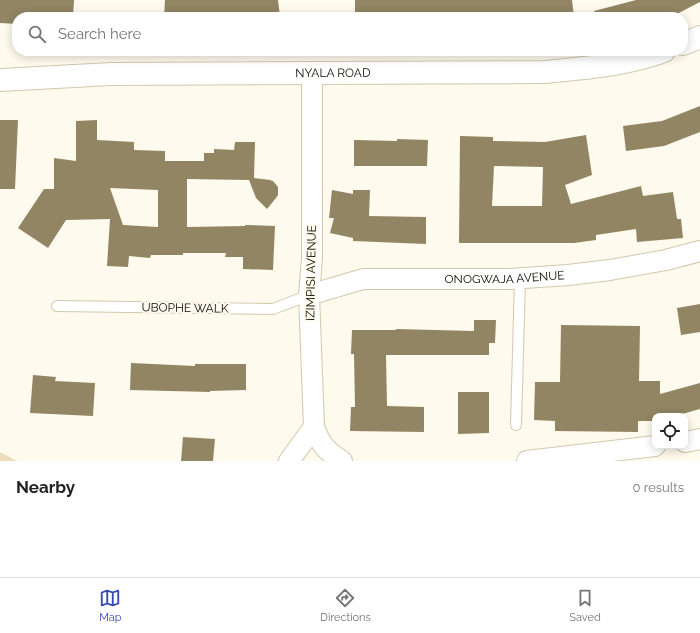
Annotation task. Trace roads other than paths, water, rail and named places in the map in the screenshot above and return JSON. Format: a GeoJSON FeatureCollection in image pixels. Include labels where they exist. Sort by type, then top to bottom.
{"type":"FeatureCollection","features":[{"type":"Feature","properties":{"kind":"street"},"geometry":{"type":"LineString","coordinates":[[688,42],[700,37]]}},
{"type":"Feature","properties":{"kind":"street","name":"NYALA ROAD"},"geometry":{"type":"LineString","coordinates":[[0,80],[111,74],[545,72],[590,67],[644,56]]}},
{"type":"Feature","properties":{"kind":"street","name":"IZIMPISI AVENUE"},"geometry":{"type":"LineString","coordinates":[[312,73],[312,258],[310,295],[314,427],[320,442],[330,453],[342,461]]}},
{"type":"Feature","properties":{"kind":"street","name":"ONOGWAJA AVENUE"},"geometry":{"type":"LineString","coordinates":[[310,295],[363,279],[520,278],[568,276],[666,260],[700,251]]}},
{"type":"Feature","properties":{"kind":"street"},"geometry":{"type":"LineString","coordinates":[[289,461],[314,427]]}},
{"type":"Feature","properties":{"kind":"street"},"geometry":{"type":"LineString","coordinates":[[688,441],[700,439]]}},
{"type":"Feature","properties":{"kind":"street"},"geometry":{"type":"LineString","coordinates":[[527,461],[652,446]]}},
{"type":"Feature","properties":{"kind":"lane"},"geometry":{"type":"LineString","coordinates":[[516,425],[520,278]]}},
{"type":"Feature","properties":{"kind":"lane","name":"UBOPHE WALK"},"geometry":{"type":"LineString","coordinates":[[57,306],[274,309],[310,295]]}}]}
